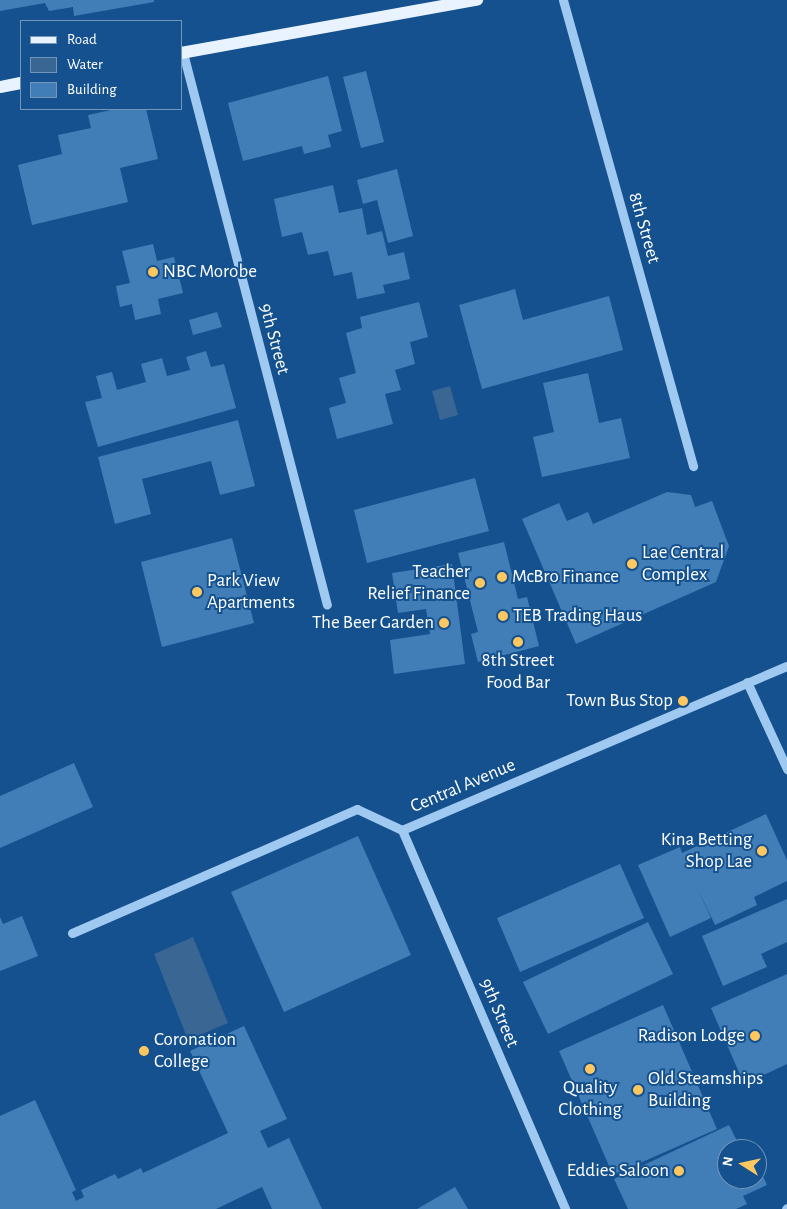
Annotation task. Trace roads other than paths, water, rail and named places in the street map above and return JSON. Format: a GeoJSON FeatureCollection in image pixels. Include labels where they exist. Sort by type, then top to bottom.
{"type":"FeatureCollection","features":[{"type":"Feature","properties":{"kind":"main road"},"geometry":{"type":"LineString","coordinates":[[182,53],[477,0]]}},
{"type":"Feature","properties":{"kind":"main road"},"geometry":{"type":"LineString","coordinates":[[0,87],[20,83]]}},
{"type":"Feature","properties":{"kind":"street","name":"8th Street"},"geometry":{"type":"LineString","coordinates":[[563,0],[693,466]]}},
{"type":"Feature","properties":{"kind":"street","name":"9th Street"},"geometry":{"type":"LineString","coordinates":[[182,53],[327,605]]}},
{"type":"Feature","properties":{"kind":"street","name":"Central Avenue"},"geometry":{"type":"LineString","coordinates":[[72,933],[357,809],[402,830],[787,666]]}},
{"type":"Feature","properties":{"kind":"street"},"geometry":{"type":"LineString","coordinates":[[746,682],[787,769]]}},
{"type":"Feature","properties":{"kind":"street","name":"9th Street"},"geometry":{"type":"LineString","coordinates":[[402,830],[565,1209]]}},
{"type":"Feature","properties":{"kind":"water"},"geometry":{"type":"Polygon","coordinates":[[[450,386],[458,415],[440,420],[432,391],[450,386]]]}},
{"type":"Feature","properties":{"kind":"water"},"geometry":{"type":"Polygon","coordinates":[[[193,937],[228,1023],[188,1040],[154,954],[193,937]]]}},
{"type":"Feature","properties":{"kind":"place","name":"NBC Morobe"},"geometry":{"type":"Point","coordinates":[153,272]}},
{"type":"Feature","properties":{"kind":"place","name":"Lae Central Complex"},"geometry":{"type":"Point","coordinates":[632,564]}},
{"type":"Feature","properties":{"kind":"place","name":"McBro Finance"},"geometry":{"type":"Point","coordinates":[502,577]}},
{"type":"Feature","properties":{"kind":"place","name":"Teacher Relief Finance"},"geometry":{"type":"Point","coordinates":[480,583]}},
{"type":"Feature","properties":{"kind":"place","name":"Park View Apartments"},"geometry":{"type":"Point","coordinates":[197,592]}},
{"type":"Feature","properties":{"kind":"place","name":"TEB Trading Haus"},"geometry":{"type":"Point","coordinates":[503,616]}},
{"type":"Feature","properties":{"kind":"place","name":"The Beer Garden"},"geometry":{"type":"Point","coordinates":[444,623]}},
{"type":"Feature","properties":{"kind":"place","name":"8th Street Food Bar"},"geometry":{"type":"Point","coordinates":[518,642]}},
{"type":"Feature","properties":{"kind":"place","name":"Town Bus Stop"},"geometry":{"type":"Point","coordinates":[683,701]}},
{"type":"Feature","properties":{"kind":"place","name":"Kina Betting Shop Lae"},"geometry":{"type":"Point","coordinates":[762,851]}},
{"type":"Feature","properties":{"kind":"place","name":"Radison Lodge"},"geometry":{"type":"Point","coordinates":[755,1036]}},
{"type":"Feature","properties":{"kind":"place","name":"Coronation College"},"geometry":{"type":"Point","coordinates":[144,1051]}},
{"type":"Feature","properties":{"kind":"place","name":"Quality Clothing"},"geometry":{"type":"Point","coordinates":[590,1069]}},
{"type":"Feature","properties":{"kind":"place","name":"Old Steamships Building"},"geometry":{"type":"Point","coordinates":[638,1090]}},
{"type":"Feature","properties":{"kind":"place","name":"Eddies Saloon"},"geometry":{"type":"Point","coordinates":[679,1171]}}]}
